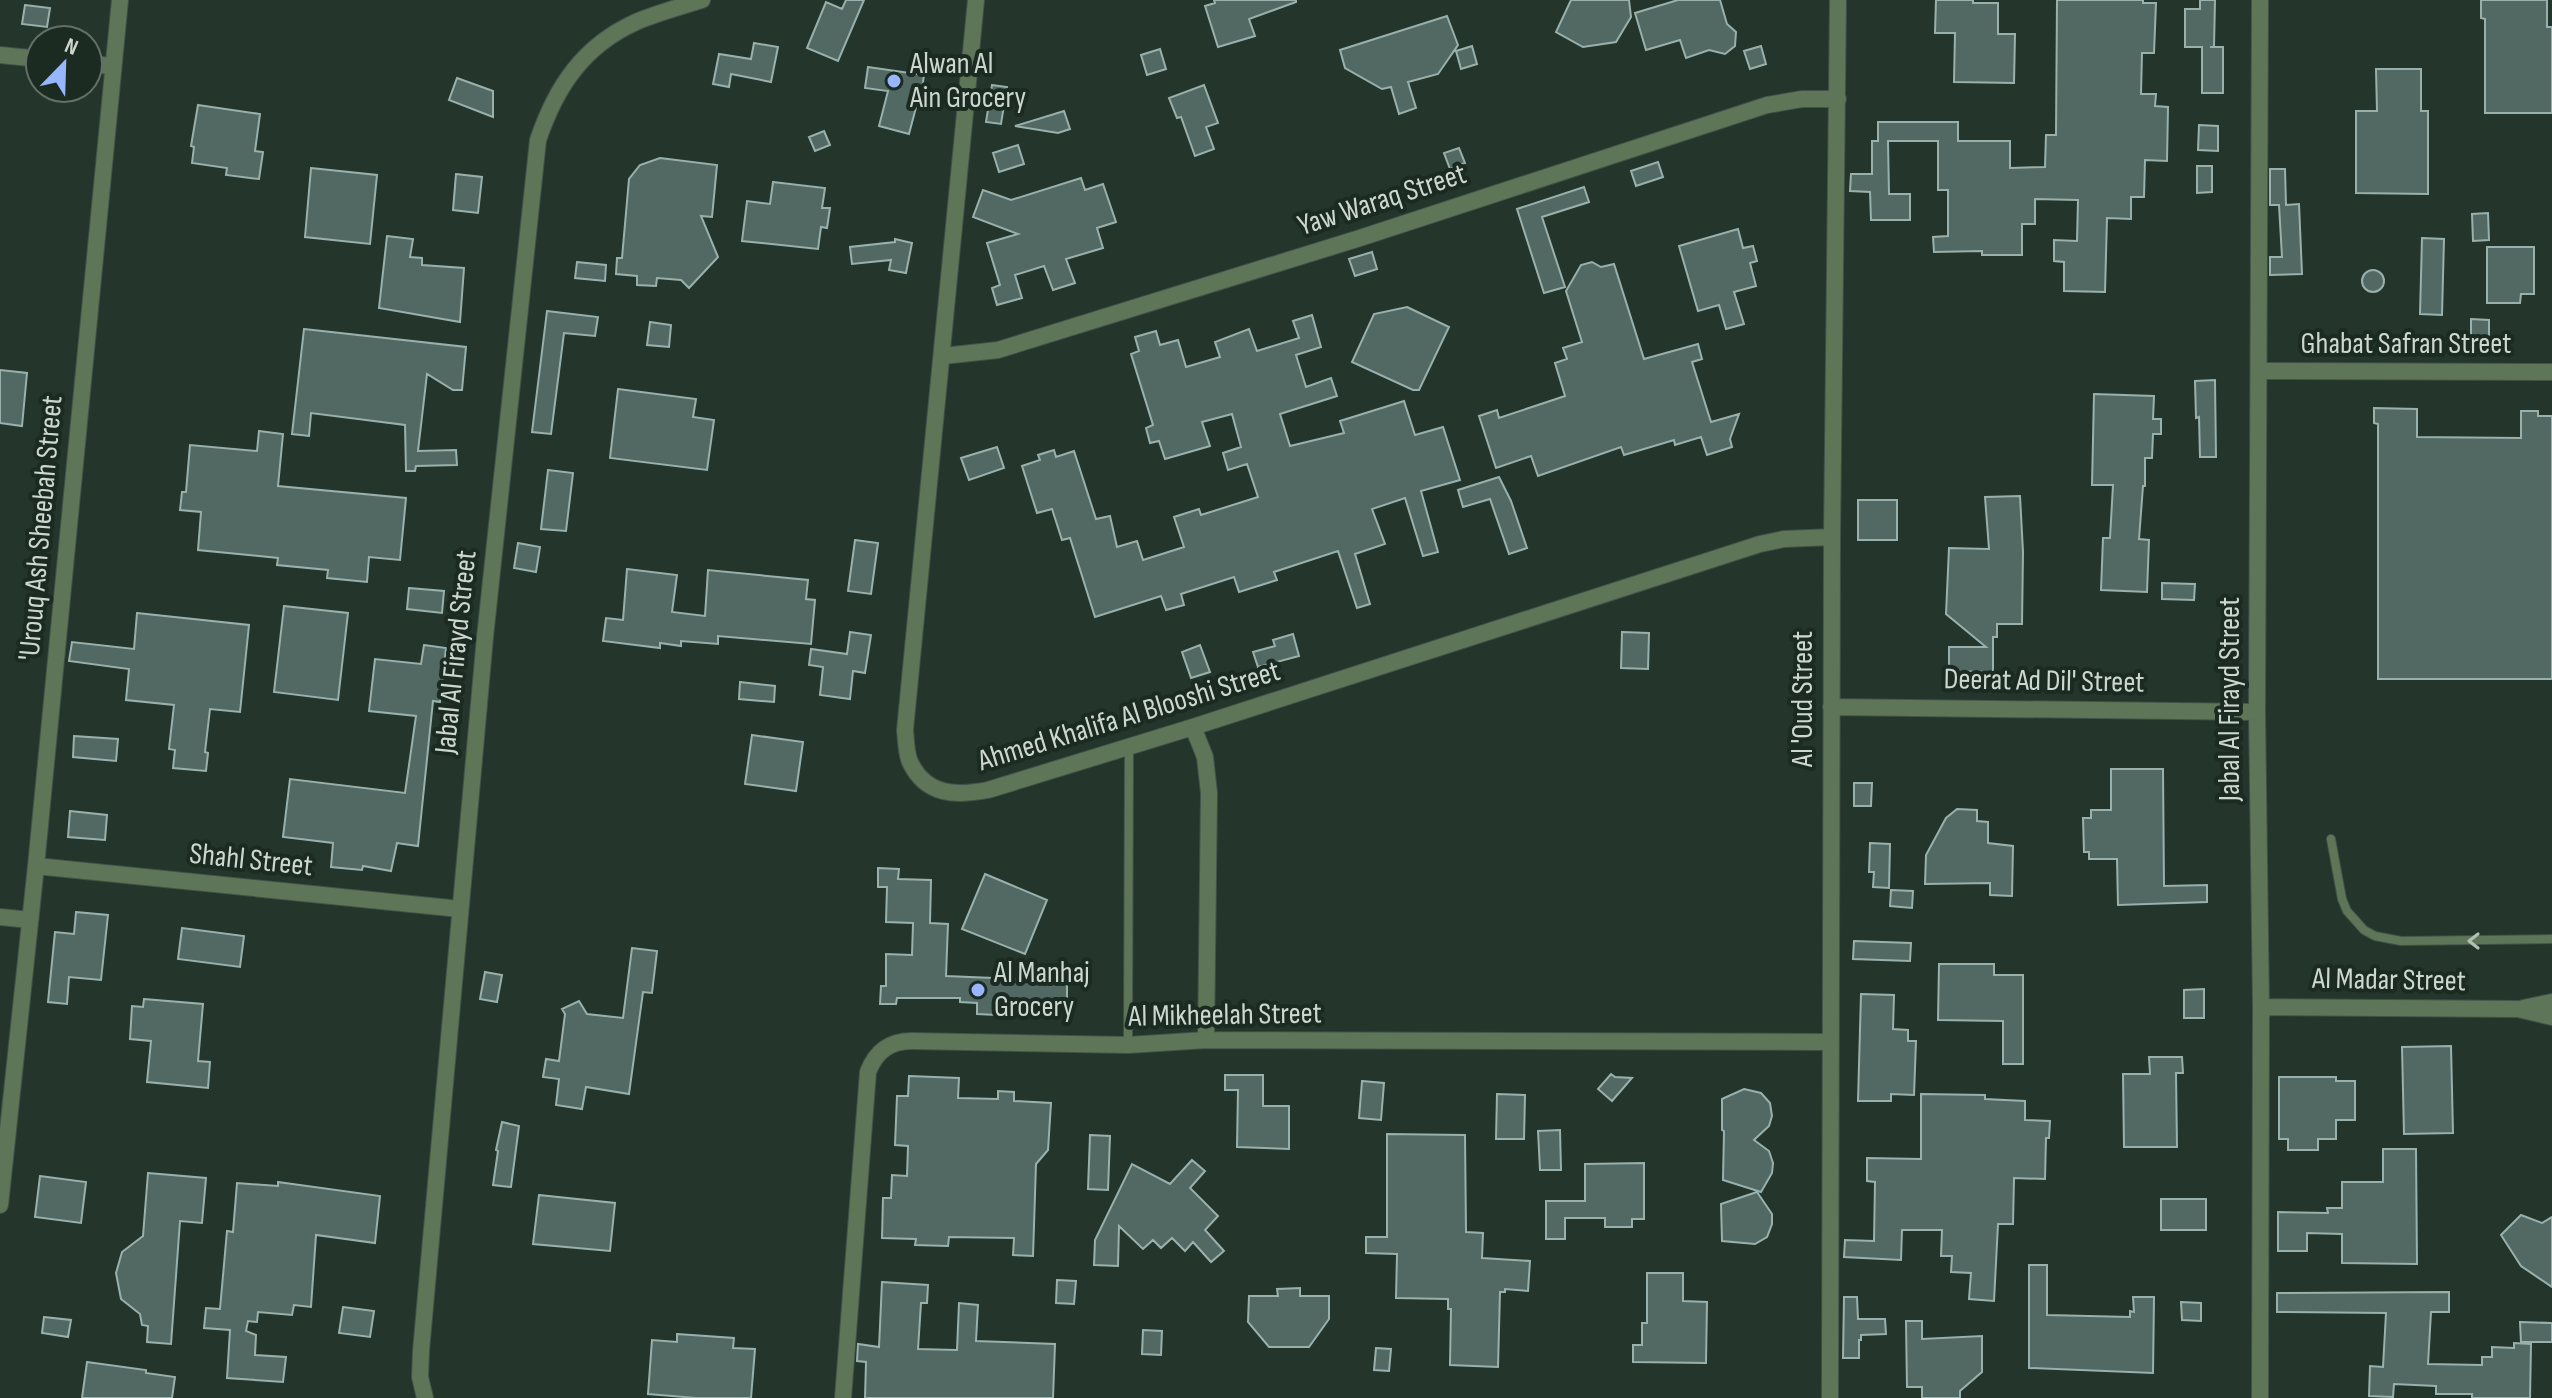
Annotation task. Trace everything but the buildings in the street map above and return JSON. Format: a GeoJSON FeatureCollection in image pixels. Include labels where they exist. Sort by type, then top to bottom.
{"type":"FeatureCollection","features":[{"type":"Feature","properties":{"kind":"street","name":"'Urouq Ash Sheebah Street"},"geometry":{"type":"LineString","coordinates":[[0,1205],[120,0]]}},
{"type":"Feature","properties":{"kind":"street","name":"Jabal Al Firayd Street"},"geometry":{"type":"LineString","coordinates":[[425,1398],[420,1377],[421,1351],[460,909],[538,140],[548,110],[564,82],[584,58],[608,37],[636,22],[702,0]]}},
{"type":"Feature","properties":{"kind":"street","name":"Ahmed Khalifa Al Blooshi Street"},"geometry":{"type":"LineString","coordinates":[[976,0],[905,730],[909,760],[921,779],[943,792],[963,795],[1004,785],[1760,544],[1784,539],[1832,537]]}},
{"type":"Feature","properties":{"kind":"street","name":"Al 'Oud Street"},"geometry":{"type":"LineString","coordinates":[[1830,1398],[1829,1042],[1838,0]]}},
{"type":"Feature","properties":{"kind":"street","name":"Jabal Al Firayd Street"},"geometry":{"type":"LineString","coordinates":[[2260,0],[2257,712],[2261,1007],[2260,1398]]}},
{"type":"Feature","properties":{"kind":"street"},"geometry":{"type":"LineString","coordinates":[[0,55],[24,57]]}},
{"type":"Feature","properties":{"kind":"street"},"geometry":{"type":"LineString","coordinates":[[104,65],[113,66]]}},
{"type":"Feature","properties":{"kind":"street","name":"Yaw Waraq Street"},"geometry":{"type":"LineString","coordinates":[[943,356],[998,350],[1360,238],[1767,105],[1802,99],[1838,99]]}},
{"type":"Feature","properties":{"kind":"street","name":"Ghabat Safran Street"},"geometry":{"type":"LineString","coordinates":[[2259,371],[2552,372]]}},
{"type":"Feature","properties":{"kind":"street","name":"Deerat Ad Dil' Street"},"geometry":{"type":"LineString","coordinates":[[1831,707],[2257,712]]}},
{"type":"Feature","properties":{"kind":"street"},"geometry":{"type":"LineString","coordinates":[[1193,727],[1205,757],[1209,793],[1206,1040]]}},
{"type":"Feature","properties":{"kind":"street","name":"Shahl Street"},"geometry":{"type":"LineString","coordinates":[[36,866],[460,909]]}},
{"type":"Feature","properties":{"kind":"street"},"geometry":{"type":"LineString","coordinates":[[0,917],[30,920]]}},
{"type":"Feature","properties":{"kind":"street","name":"Al Madar Street"},"geometry":{"type":"LineString","coordinates":[[2261,1007],[2518,1009],[2552,1002]]}},
{"type":"Feature","properties":{"kind":"street","name":"Al Madar Street"},"geometry":{"type":"LineString","coordinates":[[2518,1009],[2552,1017]]}},
{"type":"Feature","properties":{"kind":"street","name":"Al Mikheelah Street"},"geometry":{"type":"LineString","coordinates":[[843,1398],[867,1084],[872,1061],[879,1052],[900,1041],[1128,1045],[1206,1040],[1829,1042]]}},
{"type":"Feature","properties":{"kind":"lane"},"geometry":{"type":"LineString","coordinates":[[1128,1045],[1129,745]]}},
{"type":"Feature","properties":{"kind":"lane"},"geometry":{"type":"LineString","coordinates":[[2331,839],[2347,911],[2364,930],[2375,936],[2401,941],[2552,939]]}},
{"type":"Feature","properties":{"kind":"place","name":"Alwan Al Ain Grocery"},"geometry":{"type":"Point","coordinates":[894,81]}},
{"type":"Feature","properties":{"kind":"place","name":"Al Manhaj Grocery"},"geometry":{"type":"Point","coordinates":[978,990]}}]}
